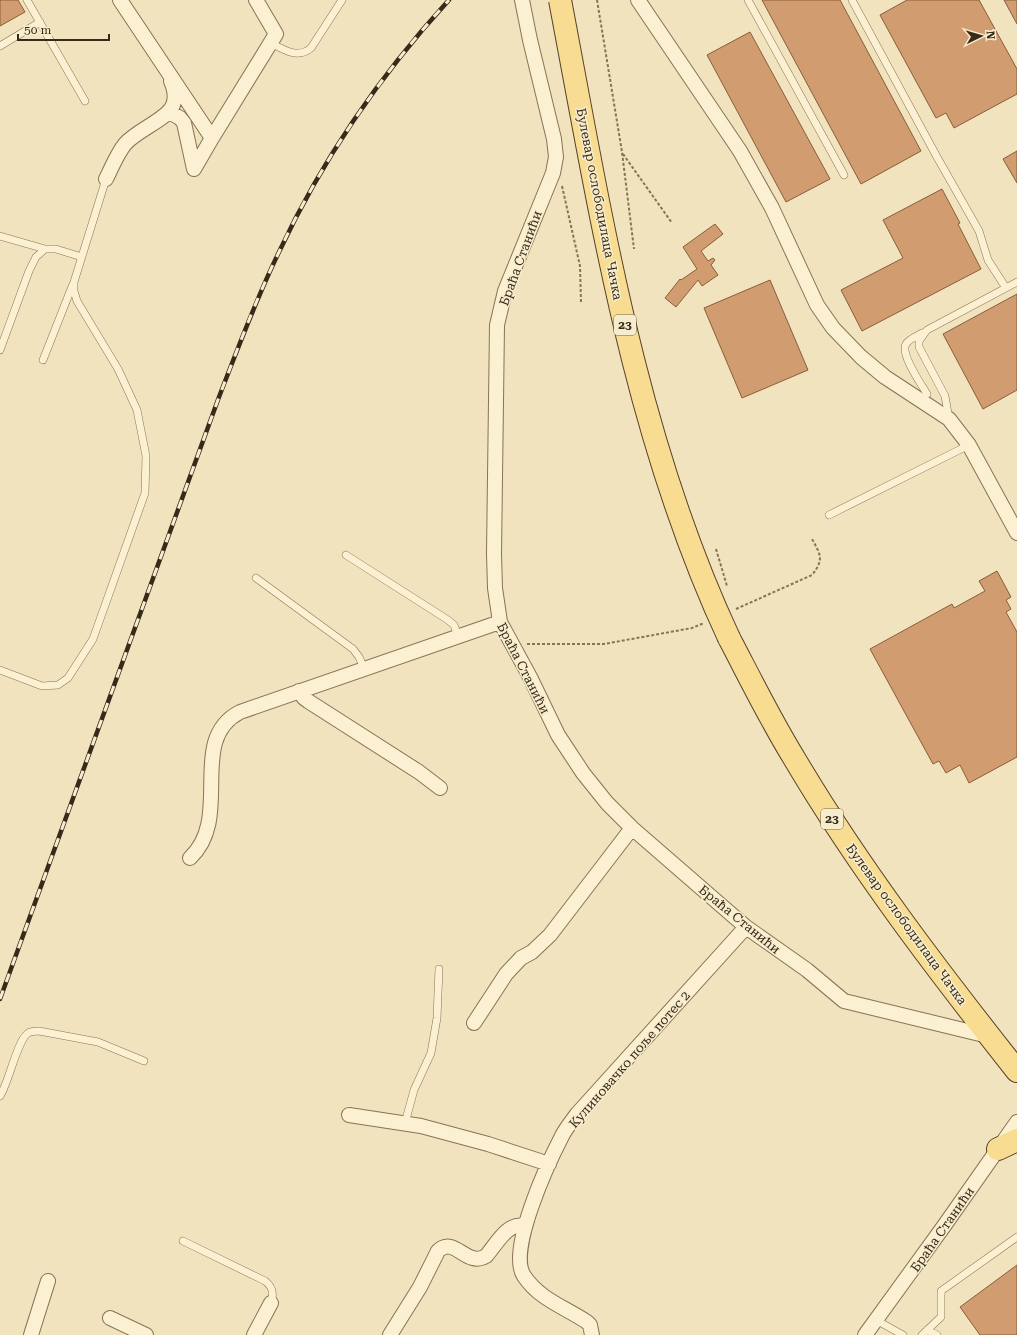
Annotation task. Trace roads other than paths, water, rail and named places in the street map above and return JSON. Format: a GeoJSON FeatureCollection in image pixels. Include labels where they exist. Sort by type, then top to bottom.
{"type":"FeatureCollection","features":[{"type":"Feature","properties":{"kind":"main road","name":"Булевар ослободилаца Чачка"},"geometry":{"type":"LineString","coordinates":[[560,0],[603,222],[631,352],[653,438],[696,564],[729,638],[779,733],[836,825],[898,914],[988,1036],[1010,1055],[1017,1071]]}},
{"type":"Feature","properties":{"kind":"main road"},"geometry":{"type":"LineString","coordinates":[[998,1149],[1017,1140]]}},
{"type":"Feature","properties":{"kind":"street"},"geometry":{"type":"LineString","coordinates":[[120,0],[212,138]]}},
{"type":"Feature","properties":{"kind":"street"},"geometry":{"type":"LineString","coordinates":[[169,112],[180,118],[184,123],[194,169],[273,38],[256,0]]}},
{"type":"Feature","properties":{"kind":"street","name":"Браћа Станићи"},"geometry":{"type":"LineString","coordinates":[[522,0],[554,139],[556,157],[553,173],[505,291],[497,325],[494,554],[495,588],[500,622],[558,735],[583,773],[607,803],[632,828],[746,927],[807,970],[844,1001],[988,1036]]}},
{"type":"Feature","properties":{"kind":"street"},"geometry":{"type":"LineString","coordinates":[[638,0],[740,151],[772,208],[817,305],[833,328],[861,357],[885,377],[949,419],[970,445],[1017,533]]}},
{"type":"Feature","properties":{"kind":"street"},"geometry":{"type":"LineString","coordinates":[[106,179],[115,160],[126,144],[136,134],[169,112],[174,105],[175,98],[173,87],[168,72]]}},
{"type":"Feature","properties":{"kind":"street"},"geometry":{"type":"LineString","coordinates":[[190,858],[200,846],[209,824],[212,797],[212,760],[217,735],[220,728],[232,716],[364,668],[500,622]]}},
{"type":"Feature","properties":{"kind":"street"},"geometry":{"type":"LineString","coordinates":[[299,691],[308,701],[419,772],[440,788]]}},
{"type":"Feature","properties":{"kind":"street"},"geometry":{"type":"LineString","coordinates":[[474,1023],[506,974],[521,958],[532,952],[550,935],[632,828]]}},
{"type":"Feature","properties":{"kind":"street","name":"Кулиновачко поље потес 2"},"geometry":{"type":"LineString","coordinates":[[592,1335],[590,1325],[587,1322],[557,1306],[523,1276],[519,1259],[524,1226],[549,1164],[563,1135],[577,1114],[746,927]]}},
{"type":"Feature","properties":{"kind":"street"},"geometry":{"type":"LineString","coordinates":[[349,1115],[405,1123],[481,1142],[549,1164]]}},
{"type":"Feature","properties":{"kind":"street","name":"Браћа Станићи"},"geometry":{"type":"LineString","coordinates":[[865,1335],[1017,1122]]}},
{"type":"Feature","properties":{"kind":"street"},"geometry":{"type":"LineString","coordinates":[[390,1335],[405,1312],[441,1248],[450,1246],[470,1258],[478,1260],[482,1259],[509,1229],[515,1226],[524,1226]]}},
{"type":"Feature","properties":{"kind":"street"},"geometry":{"type":"LineString","coordinates":[[31,1335],[48,1281]]}},
{"type":"Feature","properties":{"kind":"street"},"geometry":{"type":"LineString","coordinates":[[254,1335],[271,1303]]}},
{"type":"Feature","properties":{"kind":"street"},"geometry":{"type":"LineString","coordinates":[[110,1318],[146,1335]]}},
{"type":"Feature","properties":{"kind":"lane"},"geometry":{"type":"LineString","coordinates":[[27,0],[86,101]]}},
{"type":"Feature","properties":{"kind":"lane"},"geometry":{"type":"LineString","coordinates":[[273,38],[291,53],[300,54],[307,52],[342,0]]}},
{"type":"Feature","properties":{"kind":"lane"},"geometry":{"type":"LineString","coordinates":[[748,0],[844,175]]}},
{"type":"Feature","properties":{"kind":"lane"},"geometry":{"type":"LineString","coordinates":[[852,0],[937,158],[979,231],[988,260],[1006,288]]}},
{"type":"Feature","properties":{"kind":"lane"},"geometry":{"type":"LineString","coordinates":[[0,46],[40,22]]}},
{"type":"Feature","properties":{"kind":"lane"},"geometry":{"type":"LineString","coordinates":[[43,360],[74,282],[106,179]]}},
{"type":"Feature","properties":{"kind":"lane"},"geometry":{"type":"LineString","coordinates":[[0,236],[45,250]]}},
{"type":"Feature","properties":{"kind":"lane"},"geometry":{"type":"LineString","coordinates":[[0,350],[29,271],[36,257],[45,250],[56,248],[82,257]]}},
{"type":"Feature","properties":{"kind":"lane"},"geometry":{"type":"LineString","coordinates":[[0,670],[42,686],[58,685],[68,678],[93,639],[145,493],[146,456],[137,410],[118,369],[78,301],[74,291],[74,282]]}},
{"type":"Feature","properties":{"kind":"lane"},"geometry":{"type":"LineString","coordinates":[[927,394],[906,358],[904,348],[907,342],[1017,282]]}},
{"type":"Feature","properties":{"kind":"lane"},"geometry":{"type":"LineString","coordinates":[[927,330],[919,341],[919,347],[945,396],[949,419]]}},
{"type":"Feature","properties":{"kind":"lane"},"geometry":{"type":"LineString","coordinates":[[829,515],[970,445]]}},
{"type":"Feature","properties":{"kind":"lane"},"geometry":{"type":"LineString","coordinates":[[346,555],[448,620],[454,625],[458,636]]}},
{"type":"Feature","properties":{"kind":"lane"},"geometry":{"type":"LineString","coordinates":[[256,578],[353,649],[359,656],[364,668]]}},
{"type":"Feature","properties":{"kind":"lane"},"geometry":{"type":"LineString","coordinates":[[405,1123],[414,1090],[431,1053],[437,1018],[439,969]]}},
{"type":"Feature","properties":{"kind":"lane"},"geometry":{"type":"LineString","coordinates":[[0,1096],[21,1043],[26,1035],[33,1031],[39,1030],[98,1042],[144,1061]]}},
{"type":"Feature","properties":{"kind":"lane"},"geometry":{"type":"LineString","coordinates":[[924,1333],[941,1317],[941,1291],[1017,1237]]}},
{"type":"Feature","properties":{"kind":"lane"},"geometry":{"type":"LineString","coordinates":[[183,1240],[269,1283],[273,1290],[271,1303]]}},
{"type":"Feature","properties":{"kind":"lane"},"geometry":{"type":"LineString","coordinates":[[876,1320],[903,1335]]}},
{"type":"Feature","properties":{"kind":"lane"},"geometry":{"type":"LineString","coordinates":[[924,1333],[937,1335]]}},
{"type":"Feature","properties":{"kind":"railway"},"geometry":{"type":"LineString","coordinates":[[0,999],[219,397],[271,270],[314,184],[355,119],[400,58],[449,0]]}}]}
